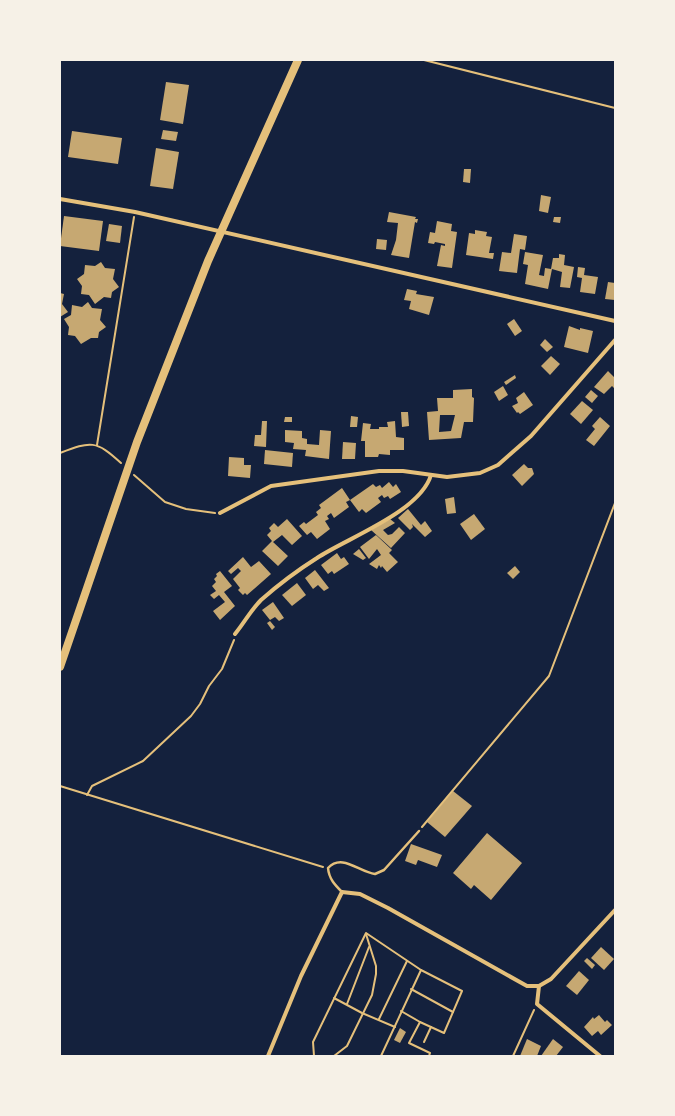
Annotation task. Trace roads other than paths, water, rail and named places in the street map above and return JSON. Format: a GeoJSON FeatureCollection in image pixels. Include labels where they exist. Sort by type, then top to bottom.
{"type":"FeatureCollection","features":[{"type":"Feature","properties":{"kind":"main road"},"geometry":{"type":"LineString","coordinates":[[60,667],[137,442],[208,261],[298,60]]}},
{"type":"Feature","properties":{"kind":"street"},"geometry":{"type":"LineString","coordinates":[[60,199],[135,212],[615,321]]}},
{"type":"Feature","properties":{"kind":"street"},"geometry":{"type":"LineString","coordinates":[[220,513],[271,486],[379,471],[403,471],[447,477],[480,473],[498,465],[531,436],[615,340]]}},
{"type":"Feature","properties":{"kind":"street"},"geometry":{"type":"LineString","coordinates":[[235,634],[260,601],[278,586],[317,557],[394,515],[416,496],[429,481],[430,475]]}},
{"type":"Feature","properties":{"kind":"street"},"geometry":{"type":"LineString","coordinates":[[268,1056],[301,976],[333,906],[342,892],[360,894],[388,908],[527,986],[539,986],[551,979],[615,910]]}},
{"type":"Feature","properties":{"kind":"street"},"geometry":{"type":"LineString","coordinates":[[539,986],[537,1004],[600,1056]]}},
{"type":"Feature","properties":{"kind":"lane"},"geometry":{"type":"LineString","coordinates":[[342,892],[333,883],[328,868],[333,863],[339,861],[375,874],[384,870],[419,831]]}}]}
